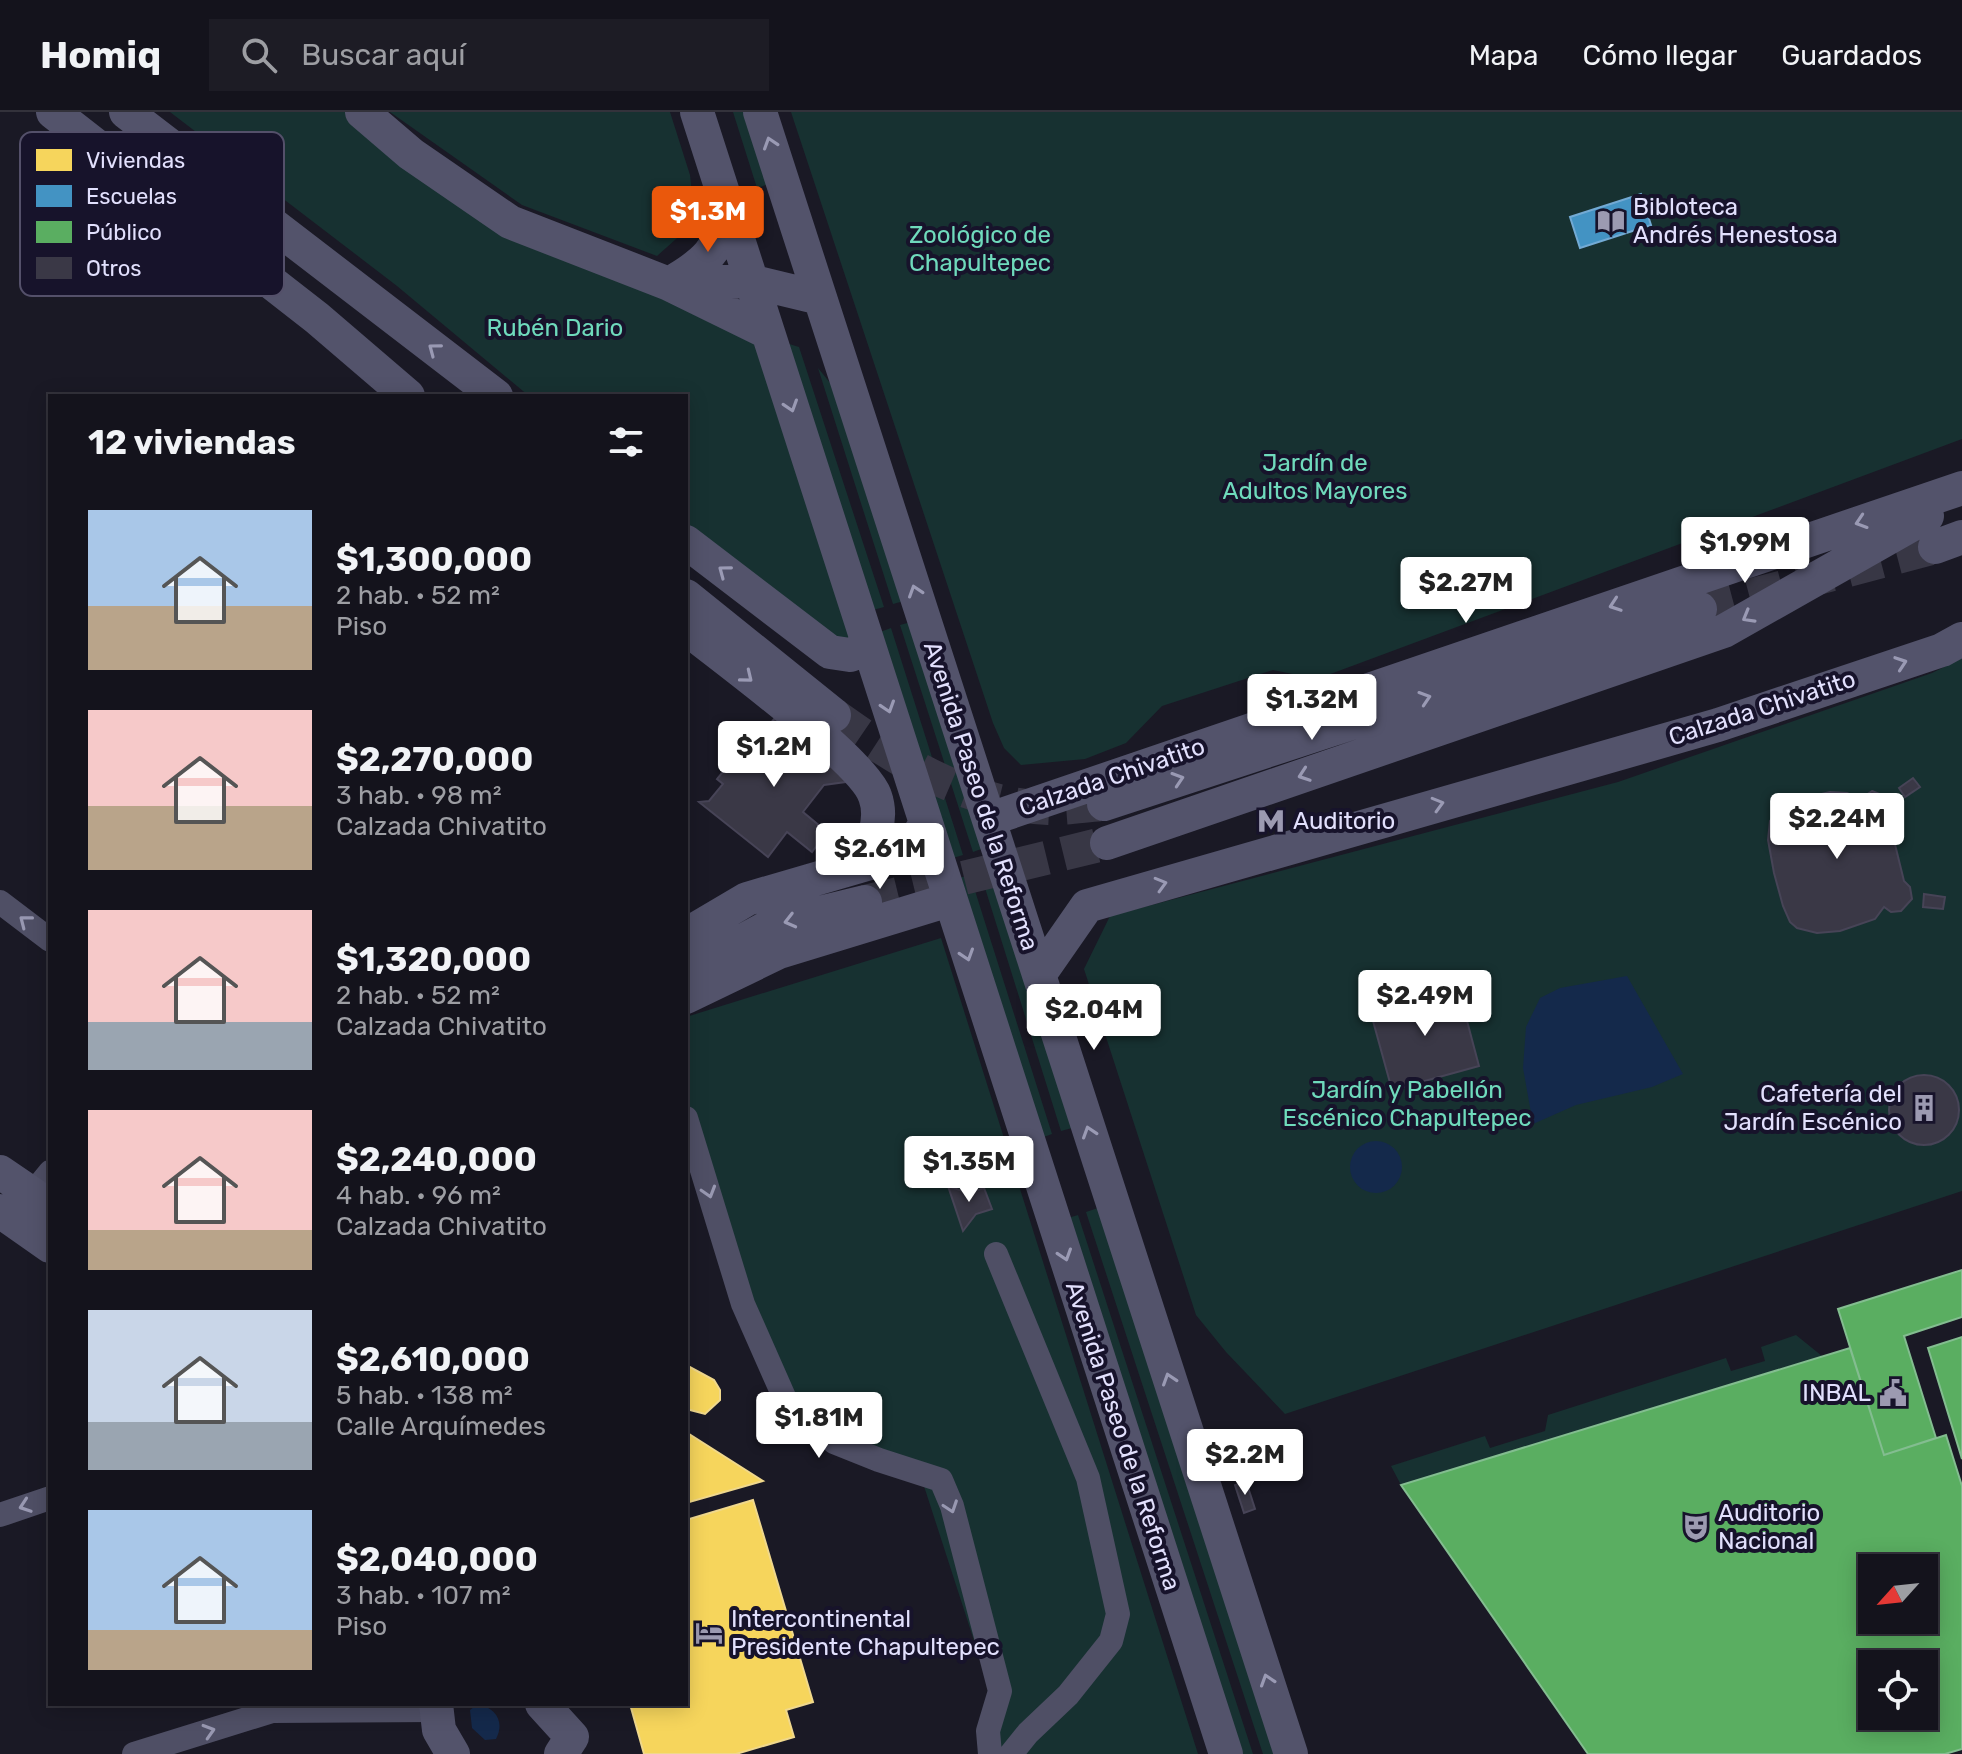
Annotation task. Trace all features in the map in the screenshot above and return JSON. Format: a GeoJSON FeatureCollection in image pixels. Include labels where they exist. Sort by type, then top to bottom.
{"type":"FeatureCollection","features":[{"type":"Feature","properties":{"kind":"main road"},"geometry":{"type":"LineString","coordinates":[[53,112],[79,132]]}},
{"type":"Feature","properties":{"kind":"main road"},"geometry":{"type":"LineString","coordinates":[[126,112],[152,132]]}},
{"type":"Feature","properties":{"kind":"main road"},"geometry":{"type":"LineString","coordinates":[[362,112],[411,154],[510,222],[669,284],[767,332]]}},
{"type":"Feature","properties":{"kind":"main road","name":"Avenida Paseo de la Reforma"},"geometry":{"type":"LineString","coordinates":[[697,112],[1226,1754]]}},
{"type":"Feature","properties":{"kind":"main road","name":"Avenida Paseo de la Reforma"},"geometry":{"type":"LineString","coordinates":[[760,112],[1291,1754]]}},
{"type":"Feature","properties":{"kind":"main road"},"geometry":{"type":"LineString","coordinates":[[669,284],[694,269],[712,253],[724,233],[728,209]]}},
{"type":"Feature","properties":{"kind":"main road"},"geometry":{"type":"LineString","coordinates":[[284,233],[493,394]]}},
{"type":"Feature","properties":{"kind":"main road"},"geometry":{"type":"LineString","coordinates":[[669,284],[750,281],[786,287],[820,298]]}},
{"type":"Feature","properties":{"kind":"main road"},"geometry":{"type":"LineString","coordinates":[[284,292],[406,394]]}},
{"type":"Feature","properties":{"kind":"main road"},"geometry":{"type":"LineString","coordinates":[[317,318],[435,394]]}},
{"type":"Feature","properties":{"kind":"main road","name":"Calzada Chivatito"},"geometry":{"type":"LineString","coordinates":[[990,819],[1962,488]]}},
{"type":"Feature","properties":{"kind":"main road"},"geometry":{"type":"LineString","coordinates":[[1107,843],[1724,631],[1962,496]]}},
{"type":"Feature","properties":{"kind":"main road"},"geometry":{"type":"LineString","coordinates":[[688,544],[830,652],[850,655],[869,648]]}},
{"type":"Feature","properties":{"kind":"main road"},"geometry":{"type":"LineString","coordinates":[[688,598],[834,715]]}},
{"type":"Feature","properties":{"kind":"main road"},"geometry":{"type":"LineString","coordinates":[[1104,804],[1700,609]]}},
{"type":"Feature","properties":{"kind":"main road"},"geometry":{"type":"LineString","coordinates":[[688,630],[819,735],[852,766],[874,793],[879,815],[873,842],[860,866]]}},
{"type":"Feature","properties":{"kind":"main road","name":"Calzada Chivatito"},"geometry":{"type":"LineString","coordinates":[[1039,975],[1087,906],[1718,725],[1942,650],[1962,639]]}},
{"type":"Feature","properties":{"kind":"main road"},"geometry":{"type":"LineString","coordinates":[[688,934],[747,899],[884,859],[912,845],[925,825]]}},
{"type":"Feature","properties":{"kind":"main road"},"geometry":{"type":"LineString","coordinates":[[688,996],[779,952],[949,900]]}},
{"type":"Feature","properties":{"kind":"main road"},"geometry":{"type":"LineString","coordinates":[[688,971],[774,924],[865,902]]}},
{"type":"Feature","properties":{"kind":"main road"},"geometry":{"type":"LineString","coordinates":[[0,1172],[28,1205],[48,1242]]}},
{"type":"Feature","properties":{"kind":"main road"},"geometry":{"type":"LineString","coordinates":[[543,1706],[574,1748]]}},
{"type":"Feature","properties":{"kind":"main road"},"geometry":{"type":"LineString","coordinates":[[436,1707],[439,1730],[453,1754]]}},
{"type":"Feature","properties":{"kind":"street"},"geometry":{"type":"LineString","coordinates":[[0,902],[48,938]]}},
{"type":"Feature","properties":{"kind":"street"},"geometry":{"type":"LineString","coordinates":[[688,1125],[743,1304],[785,1399],[834,1442],[941,1480],[952,1506],[1000,1691],[988,1731],[990,1754]]}},
{"type":"Feature","properties":{"kind":"street"},"geometry":{"type":"LineString","coordinates":[[996,1254],[1088,1478],[1118,1614],[1111,1641],[1068,1695],[1011,1754]]}},
{"type":"Feature","properties":{"kind":"street"},"geometry":{"type":"LineString","coordinates":[[0,1515],[48,1499]]}},
{"type":"Feature","properties":{"kind":"street"},"geometry":{"type":"LineString","coordinates":[[134,1754],[272,1711],[436,1707]]}},
{"type":"Feature","properties":{"kind":"green space","name":"Rubén Dario"},"geometry":{"type":"Polygon","coordinates":[[[170,112],[345,112],[499,231],[753,332],[859,636],[843,646],[688,528],[688,394],[527,394],[397,286],[284,199],[284,132],[196,132],[170,112]]]}},
{"type":"Feature","properties":{"kind":"green space"},"geometry":{"type":"Polygon","coordinates":[[[390,112],[670,112],[690,175],[695,222],[657,256],[522,205],[390,112]]]}},
{"type":"Feature","properties":{"kind":"green space"},"geometry":{"type":"Polygon","coordinates":[[[733,112],[746,112],[769,184],[757,188],[733,112]]]}},
{"type":"Feature","properties":{"kind":"green space","name":"Jardín de Adultos Mayores"},"geometry":{"type":"Polygon","coordinates":[[[791,112],[1962,112],[1962,439],[1317,679],[1273,670],[1162,706],[1126,743],[1085,759],[1021,765],[1004,748],[993,723],[791,112]]]}},
{"type":"Feature","properties":{"kind":"green space"},"geometry":{"type":"Polygon","coordinates":[[[786,343],[799,347],[884,607],[873,610],[786,343]]]}},
{"type":"Feature","properties":{"kind":"green space"},"geometry":{"type":"Polygon","coordinates":[[[818,368],[835,389],[904,601],[893,604],[818,368]]]}},
{"type":"Feature","properties":{"kind":"green space"},"geometry":{"type":"Polygon","coordinates":[[[911,622],[984,848],[973,852],[900,625],[911,622]]]}},
{"type":"Feature","properties":{"kind":"green space"},"geometry":{"type":"Polygon","coordinates":[[[891,628],[963,855],[953,858],[880,632],[891,628]]]}},
{"type":"Feature","properties":{"kind":"green space","name":"Jardín y Pabellón Escénico Chapultepec"},"geometry":{"type":"Polygon","coordinates":[[[1962,658],[1962,1191],[1285,1414],[1226,1352],[1196,1315],[1084,969],[1110,916],[1618,782],[1932,673],[1962,658]]]}},
{"type":"Feature","properties":{"kind":"green space"},"geometry":{"type":"Polygon","coordinates":[[[990,869],[1072,1128],[1061,1131],[980,872],[990,869]]]}},
{"type":"Feature","properties":{"kind":"green space"},"geometry":{"type":"Polygon","coordinates":[[[970,875],[1052,1134],[1041,1138],[959,878],[970,875]]]}},
{"type":"Feature","properties":{"kind":"green space"},"geometry":{"type":"Polygon","coordinates":[[[941,938],[1198,1754],[992,1754],[990,1690],[923,1483],[787,1399],[688,1116],[688,1016],[941,938]]]}},
{"type":"Feature","properties":{"kind":"green space"},"geometry":{"type":"Polygon","coordinates":[[[1098,1208],[1275,1754],[1263,1754],[1086,1212],[1098,1208]]]}},
{"type":"Feature","properties":{"kind":"green space"},"geometry":{"type":"Polygon","coordinates":[[[1078,1215],[1253,1754],[1241,1754],[1068,1218],[1078,1215]]]}},
{"type":"Feature","properties":{"kind":"green space"},"geometry":{"type":"Polygon","coordinates":[[[1796,1335],[1822,1356],[1401,1485],[1391,1466],[1485,1436],[1490,1448],[1545,1431],[1548,1415],[1726,1358],[1731,1371],[1765,1361],[1761,1347],[1796,1335]]]}},
{"type":"Feature","properties":{"kind":"water"},"geometry":{"type":"Polygon","coordinates":[[[1627,976],[1683,1074],[1652,1087],[1576,1105],[1533,1124],[1523,1068],[1526,1027],[1540,998],[1560,988],[1627,976]]]}},
{"type":"Feature","properties":{"kind":"water"},"geometry":{"type":"Polygon","coordinates":[[[1376,1141],[1394,1149],[1402,1167],[1394,1185],[1376,1193],[1358,1185],[1350,1167],[1358,1149],[1376,1141]]]}},
{"type":"Feature","properties":{"kind":"water"},"geometry":{"type":"Polygon","coordinates":[[[483,1706],[494,1712],[500,1727],[496,1739],[485,1740],[472,1728],[470,1710],[483,1706]]]}},
{"type":"Feature","properties":{"kind":"building: Viviendas"},"geometry":{"type":"Polygon","coordinates":[[[688,1366],[714,1380],[720,1390],[720,1400],[705,1414],[688,1410],[688,1366]]]}},
{"type":"Feature","properties":{"kind":"building: Viviendas"},"geometry":{"type":"Polygon","coordinates":[[[688,1433],[763,1481],[688,1502],[688,1433]]]}},
{"type":"Feature","properties":{"kind":"building: Viviendas"},"geometry":{"type":"Polygon","coordinates":[[[753,1500],[813,1702],[786,1710],[794,1737],[736,1754],[644,1754],[631,1706],[688,1706],[688,1519],[753,1500]]]}},
{"type":"Feature","properties":{"kind":"building: Escuelas","name":"Bibloteca Andrés Henestosa"},"geometry":{"type":"Polygon","coordinates":[[[1641,194],[1651,225],[1580,248],[1570,217],[1641,194]]]}},
{"type":"Feature","properties":{"kind":"building: Público","name":"INBAL"},"geometry":{"type":"Polygon","coordinates":[[[1962,1270],[1962,1317],[1904,1336],[1936,1438],[1884,1455],[1838,1309],[1962,1270]]]}},
{"type":"Feature","properties":{"kind":"building: Público"},"geometry":{"type":"Polygon","coordinates":[[[1962,1337],[1962,1459],[1928,1348],[1962,1337]]]}},
{"type":"Feature","properties":{"kind":"building: Público","name":"Auditorio Nacional"},"geometry":{"type":"Polygon","coordinates":[[[1850,1348],[1884,1455],[1946,1435],[1962,1486],[1962,1749],[1945,1754],[1588,1754],[1401,1485],[1850,1348]]]}},
{"type":"Feature","properties":{"kind":"building: Otros"},"geometry":{"type":"Polygon","coordinates":[[[775,718],[853,781],[824,785],[803,812],[827,832],[812,852],[787,832],[768,857],[699,802],[709,801],[723,784],[717,779],[755,732],[760,736],[775,718]]]}},
{"type":"Feature","properties":{"kind":"building: Otros"},"geometry":{"type":"Polygon","coordinates":[[[1913,778],[1920,787],[1905,797],[1899,788],[1913,778]]]}},
{"type":"Feature","properties":{"kind":"building: Otros"},"geometry":{"type":"Polygon","coordinates":[[[1872,791],[1887,797],[1891,804],[1888,816],[1904,881],[1910,887],[1912,899],[1901,911],[1891,912],[1884,907],[1875,919],[1840,931],[1817,933],[1797,928],[1790,922],[1783,906],[1774,873],[1768,840],[1770,821],[1782,808],[1801,799],[1830,792],[1847,793],[1860,799],[1872,791]]]}},
{"type":"Feature","properties":{"kind":"building: Otros"},"geometry":{"type":"Polygon","coordinates":[[[1924,894],[1945,897],[1943,909],[1923,907],[1924,894]]]}},
{"type":"Feature","properties":{"kind":"building: Otros"},"geometry":{"type":"Polygon","coordinates":[[[1458,987],[1479,1066],[1392,1090],[1370,1010],[1458,987]]]}},
{"type":"Feature","properties":{"kind":"building: Otros","name":"Cafetería del Jardín Escénico"},"geometry":{"type":"Polygon","coordinates":[[[1931,1075],[1953,1090],[1959,1110],[1957,1124],[1949,1135],[1938,1143],[1917,1145],[1899,1135],[1891,1124],[1889,1103],[1899,1085],[1910,1077],[1931,1075]]]}},
{"type":"Feature","properties":{"kind":"building: Otros"},"geometry":{"type":"Polygon","coordinates":[[[948,1186],[968,1193],[984,1188],[992,1209],[976,1214],[963,1231],[948,1186]]]}},
{"type":"Feature","properties":{"kind":"building: Otros"},"geometry":{"type":"Polygon","coordinates":[[[1246,1481],[1255,1509],[1244,1513],[1235,1485],[1246,1481]]]}},
{"type":"Feature","properties":{"kind":"tunnel"},"geometry":{"type":"LineString","coordinates":[[1700,609],[1935,547]]}},
{"type":"Feature","properties":{"kind":"tunnel"},"geometry":{"type":"LineString","coordinates":[[834,715],[909,764],[935,778],[990,799],[1048,808],[1104,804]]}},
{"type":"Feature","properties":{"kind":"tunnel"},"geometry":{"type":"LineString","coordinates":[[865,902],[1107,843]]}},
{"type":"Feature","properties":{"kind":"place","name":"Bibloteca Andrés Henestosa"},"geometry":{"type":"Point","coordinates":[1611,221]}},
{"type":"Feature","properties":{"kind":"place","name":"Auditorio"},"geometry":{"type":"Point","coordinates":[1271,821]}},
{"type":"Feature","properties":{"kind":"place","name":"Cafetería del Jardín Escénico"},"geometry":{"type":"Point","coordinates":[1924,1108]}},
{"type":"Feature","properties":{"kind":"place","name":"INBAL"},"geometry":{"type":"Point","coordinates":[1893,1393]}},
{"type":"Feature","properties":{"kind":"place","name":"Auditorio Nacional"},"geometry":{"type":"Point","coordinates":[1696,1527]}},
{"type":"Feature","properties":{"kind":"place","name":"Intercontinental Presidente Chapultepec"},"geometry":{"type":"Point","coordinates":[709,1633]}},
{"type":"Feature","properties":{"kind":"park label","name":"Zoológico de Chapultepec"},"geometry":{"type":"Point","coordinates":[980,249]}}]}
